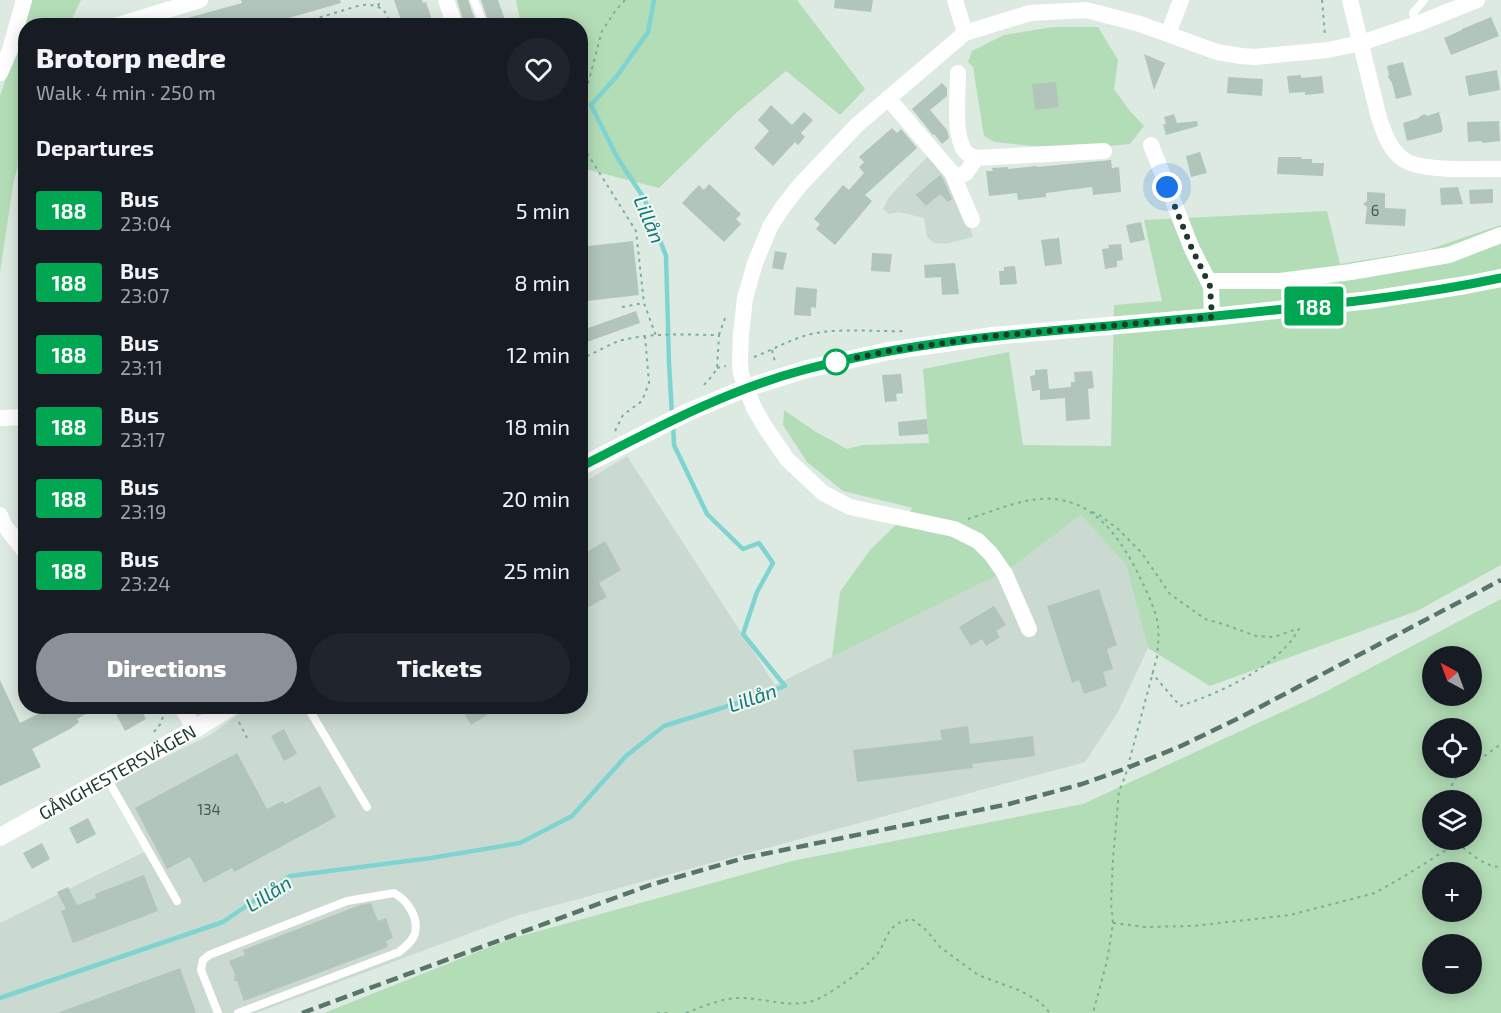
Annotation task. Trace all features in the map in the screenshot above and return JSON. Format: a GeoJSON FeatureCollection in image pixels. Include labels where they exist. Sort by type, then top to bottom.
{"type":"FeatureCollection","features":[{"type":"Feature","properties":{"kind":"street"},"geometry":{"type":"LineString","coordinates":[[19,18],[24,0]]}},
{"type":"Feature","properties":{"kind":"street"},"geometry":{"type":"LineString","coordinates":[[142,18],[200,0]]}},
{"type":"Feature","properties":{"kind":"street"},"geometry":{"type":"LineString","coordinates":[[446,0],[452,18]]}},
{"type":"Feature","properties":{"kind":"street"},"geometry":{"type":"LineString","coordinates":[[955,0],[965,33]]}},
{"type":"Feature","properties":{"kind":"street"},"geometry":{"type":"LineString","coordinates":[[1168,34],[1181,0]]}},
{"type":"Feature","properties":{"kind":"street"},"geometry":{"type":"LineString","coordinates":[[1350,0],[1379,118],[1396,153],[1413,165],[1455,169],[1501,169]]}},
{"type":"Feature","properties":{"kind":"street"},"geometry":{"type":"LineString","coordinates":[[1029,629],[1005,574],[991,554],[978,542],[954,529],[850,507],[823,493],[786,459],[759,417],[741,374],[741,334],[745,298],[755,263],[770,227],[782,208],[800,185],[857,125],[965,33],[1030,13],[1086,10],[1140,24],[1217,52],[1241,57],[1255,57],[1317,51],[1361,43],[1477,0]]}},
{"type":"Feature","properties":{"kind":"street"},"geometry":{"type":"LineString","coordinates":[[0,73],[10,50],[18,21]]}},
{"type":"Feature","properties":{"kind":"street"},"geometry":{"type":"LineString","coordinates":[[958,72],[958,133],[962,148],[970,156],[976,158],[1104,151]]}},
{"type":"Feature","properties":{"kind":"street"},"geometry":{"type":"LineString","coordinates":[[888,98],[955,178],[972,220]]}},
{"type":"Feature","properties":{"kind":"street"},"geometry":{"type":"LineString","coordinates":[[1151,145],[1192,249],[1210,286],[1212,317]]}},
{"type":"Feature","properties":{"kind":"street"},"geometry":{"type":"LineString","coordinates":[[955,178],[966,173],[976,158]]}},
{"type":"Feature","properties":{"kind":"street"},"geometry":{"type":"LineString","coordinates":[[1208,281],[1280,281],[1352,272],[1449,255],[1501,235]]}},
{"type":"Feature","properties":{"kind":"street"},"geometry":{"type":"LineString","coordinates":[[588,463],[688,412],[746,388],[807,369],[889,351],[993,336],[1212,317],[1370,300],[1501,278]]}},
{"type":"Feature","properties":{"kind":"street"},"geometry":{"type":"LineString","coordinates":[[0,418],[18,417]]}},
{"type":"Feature","properties":{"kind":"street"},"geometry":{"type":"LineString","coordinates":[[0,515],[4,525],[18,543]]}},
{"type":"Feature","properties":{"kind":"street"},"geometry":{"type":"LineString","coordinates":[[186,714],[195,729]]}},
{"type":"Feature","properties":{"kind":"street","name":"GÅNGHESTERSVÄGEN"},"geometry":{"type":"LineString","coordinates":[[0,837],[219,714]]}},
{"type":"Feature","properties":{"kind":"lane"},"geometry":{"type":"LineString","coordinates":[[474,0],[480,18]]}},
{"type":"Feature","properties":{"kind":"lane"},"geometry":{"type":"LineString","coordinates":[[1417,24],[1413,13],[1424,0]]}},
{"type":"Feature","properties":{"kind":"lane"},"geometry":{"type":"LineString","coordinates":[[312,714],[367,807]]}},
{"type":"Feature","properties":{"kind":"lane"},"geometry":{"type":"LineString","coordinates":[[106,778],[177,901]]}},
{"type":"Feature","properties":{"kind":"lane"},"geometry":{"type":"LineString","coordinates":[[218,1013],[201,970],[203,960],[209,955],[347,901],[394,893],[404,898],[410,907],[415,933],[409,944],[399,952],[238,1013]]}},
{"type":"Feature","properties":{"kind":"path"},"geometry":{"type":"LineString","coordinates":[[378,6],[381,0]]}},
{"type":"Feature","properties":{"kind":"path"},"geometry":{"type":"LineString","coordinates":[[588,84],[602,31],[625,0]]}},
{"type":"Feature","properties":{"kind":"path"},"geometry":{"type":"LineString","coordinates":[[1322,0],[1325,39]]}},
{"type":"Feature","properties":{"kind":"path"},"geometry":{"type":"LineString","coordinates":[[318,18],[372,4],[384,10],[388,18]]}},
{"type":"Feature","properties":{"kind":"path"},"geometry":{"type":"LineString","coordinates":[[588,155],[636,231],[644,303],[656,336]]}},
{"type":"Feature","properties":{"kind":"path"},"geometry":{"type":"LineString","coordinates":[[622,306],[644,303]]}},
{"type":"Feature","properties":{"kind":"path"},"geometry":{"type":"LineString","coordinates":[[699,390],[708,382],[717,368],[719,335],[726,316]]}},
{"type":"Feature","properties":{"kind":"path"},"geometry":{"type":"LineString","coordinates":[[588,356],[619,342],[645,336],[719,335]]}},
{"type":"Feature","properties":{"kind":"path"},"geometry":{"type":"LineString","coordinates":[[612,436],[623,416],[642,401],[649,383],[645,336]]}},
{"type":"Feature","properties":{"kind":"path"},"geometry":{"type":"LineString","coordinates":[[954,529],[960,521],[1025,502],[1046,499],[1063,500],[1098,514],[1118,529],[1141,552],[1170,594],[1205,619],[1256,636],[1274,637],[1299,629],[1279,653],[1244,679],[1180,706],[1152,674]]}},
{"type":"Feature","properties":{"kind":"path"},"geometry":{"type":"LineString","coordinates":[[1090,512],[1107,527],[1126,550],[1153,607],[1158,624],[1158,643],[1152,674],[1125,777],[1119,791],[1113,859],[1111,903],[1113,923],[1107,961],[1093,1013]]}},
{"type":"Feature","properties":{"kind":"path"},"geometry":{"type":"LineString","coordinates":[[1482,758],[1501,744]]}},
{"type":"Feature","properties":{"kind":"path"},"geometry":{"type":"LineString","coordinates":[[1113,923],[1145,927],[1193,926],[1290,915],[1375,893],[1445,850]]}},
{"type":"Feature","properties":{"kind":"path"},"geometry":{"type":"LineString","coordinates":[[1467,850],[1489,866],[1501,867]]}},
{"type":"Feature","properties":{"kind":"path"},"geometry":{"type":"LineString","coordinates":[[686,1013],[724,1000],[743,998],[794,1004],[819,999],[853,977],[878,952],[887,935],[898,923],[912,919],[926,930],[940,947],[978,975],[1021,991],[1041,1002],[1050,1013]]}},
{"type":"Feature","properties":{"kind":"path"},"geometry":{"type":"LineString","coordinates":[[657,1013],[670,1013]]}},
{"type":"Feature","properties":{"kind":"shaded area"},"geometry":{"type":"Polygon","coordinates":[[[928,156],[959,190],[973,237],[946,244],[934,243],[927,237],[924,218],[899,212],[889,214],[883,209],[889,197],[928,156]]]}},
{"type":"Feature","properties":{"kind":"shaded area"},"geometry":{"type":"Polygon","coordinates":[[[627,456],[775,685],[1008,570],[1081,514],[1126,563],[1148,648],[1118,712],[1085,762],[519,915],[256,1013],[0,1013],[0,923],[150,849],[109,785],[210,735],[239,714],[588,714],[588,480],[627,456]]]}},
{"type":"Feature","properties":{"kind":"green space"},"geometry":{"type":"Polygon","coordinates":[[[32,0],[81,0],[72,18],[26,18],[32,0]]]}},
{"type":"Feature","properties":{"kind":"green space"},"geometry":{"type":"Polygon","coordinates":[[[516,0],[797,0],[865,89],[840,115],[786,71],[735,114],[659,188],[588,170],[588,18],[520,18],[516,0]]]}},
{"type":"Feature","properties":{"kind":"green space"},"geometry":{"type":"Polygon","coordinates":[[[1053,27],[1098,27],[1118,60],[1114,89],[1144,126],[1130,144],[1032,146],[995,142],[984,136],[973,67],[968,62],[972,51],[1004,35],[1053,27]]]}},
{"type":"Feature","properties":{"kind":"green space"},"geometry":{"type":"Polygon","coordinates":[[[18,42],[18,165],[0,272],[0,96],[18,42]]]}},
{"type":"Feature","properties":{"kind":"green space"},"geometry":{"type":"Polygon","coordinates":[[[1327,211],[1340,264],[1427,250],[1501,225],[1501,565],[1417,611],[1210,686],[1148,648],[1126,564],[1081,515],[1008,570],[832,657],[840,592],[870,550],[913,508],[843,491],[807,462],[783,425],[784,410],[816,432],[847,449],[863,445],[929,443],[923,369],[1009,352],[1023,445],[1111,446],[1114,305],[1162,301],[1144,220],[1327,211]]]}},
{"type":"Feature","properties":{"kind":"green space"},"geometry":{"type":"Polygon","coordinates":[[[1501,599],[1501,1013],[324,1013],[510,939],[792,861],[1083,804],[1323,693],[1501,599]]]}},
{"type":"Feature","properties":{"kind":"building"},"geometry":{"type":"Polygon","coordinates":[[[241,0],[340,0],[341,3],[289,18],[188,18],[242,3],[241,0]]]}},
{"type":"Feature","properties":{"kind":"building"},"geometry":{"type":"Polygon","coordinates":[[[394,0],[422,0],[423,3],[426,2],[431,18],[400,18],[394,0]]]}},
{"type":"Feature","properties":{"kind":"building"},"geometry":{"type":"Polygon","coordinates":[[[457,0],[468,0],[474,18],[463,18],[457,0]]]}},
{"type":"Feature","properties":{"kind":"building"},"geometry":{"type":"Polygon","coordinates":[[[481,0],[498,0],[504,18],[487,18],[481,0]]]}},
{"type":"Feature","properties":{"kind":"building"},"geometry":{"type":"Polygon","coordinates":[[[835,0],[873,0],[871,12],[834,8],[835,0]]]}},
{"type":"Feature","properties":{"kind":"building"},"geometry":{"type":"Polygon","coordinates":[[[1491,17],[1499,36],[1451,55],[1444,38],[1491,17]]]}},
{"type":"Feature","properties":{"kind":"building"},"geometry":{"type":"Polygon","coordinates":[[[1144,54],[1165,63],[1154,90],[1144,54]]]}},
{"type":"Feature","properties":{"kind":"building"},"geometry":{"type":"Polygon","coordinates":[[[1403,62],[1412,95],[1396,99],[1388,77],[1387,66],[1403,62]]]}},
{"type":"Feature","properties":{"kind":"building"},"geometry":{"type":"Polygon","coordinates":[[[1497,70],[1500,90],[1469,96],[1465,76],[1497,70]]]}},
{"type":"Feature","properties":{"kind":"building"},"geometry":{"type":"Polygon","coordinates":[[[1301,75],[1301,78],[1322,76],[1324,93],[1305,95],[1305,92],[1289,93],[1287,76],[1301,75]]]}},
{"type":"Feature","properties":{"kind":"building"},"geometry":{"type":"Polygon","coordinates":[[[1228,77],[1263,79],[1262,96],[1227,93],[1228,77]]]}},
{"type":"Feature","properties":{"kind":"building"},"geometry":{"type":"Polygon","coordinates":[[[1056,82],[1059,107],[1035,110],[1032,84],[1056,82]]]}},
{"type":"Feature","properties":{"kind":"building"},"geometry":{"type":"Polygon","coordinates":[[[942,83],[947,88],[947,96],[930,110],[947,130],[949,138],[942,144],[912,109],[942,83]]]}},
{"type":"Feature","properties":{"kind":"building"},"geometry":{"type":"Polygon","coordinates":[[[771,105],[792,125],[804,112],[813,120],[801,133],[805,137],[798,145],[795,142],[773,166],[754,148],[769,131],[758,120],[771,105]]]}},
{"type":"Feature","properties":{"kind":"building"},"geometry":{"type":"Polygon","coordinates":[[[1439,112],[1442,132],[1407,141],[1403,123],[1425,114],[1427,116],[1439,112]]]}},
{"type":"Feature","properties":{"kind":"building"},"geometry":{"type":"Polygon","coordinates":[[[1174,114],[1177,123],[1197,121],[1198,126],[1166,135],[1164,117],[1174,114]]]}},
{"type":"Feature","properties":{"kind":"building"},"geometry":{"type":"Polygon","coordinates":[[[1499,121],[1500,141],[1468,142],[1467,122],[1499,121]]]}},
{"type":"Feature","properties":{"kind":"building"},"geometry":{"type":"Polygon","coordinates":[[[892,128],[897,133],[901,129],[917,148],[865,195],[872,201],[835,245],[816,229],[820,224],[814,219],[843,185],[849,190],[864,173],[859,167],[864,162],[859,157],[892,128]]]}},
{"type":"Feature","properties":{"kind":"building"},"geometry":{"type":"Polygon","coordinates":[[[1200,152],[1207,173],[1191,177],[1186,156],[1200,152]]]}},
{"type":"Feature","properties":{"kind":"building"},"geometry":{"type":"Polygon","coordinates":[[[1278,157],[1301,157],[1312,159],[1312,163],[1324,163],[1323,176],[1277,174],[1278,157]]]}},
{"type":"Feature","properties":{"kind":"building"},"geometry":{"type":"Polygon","coordinates":[[[1111,160],[1112,168],[1119,167],[1121,192],[1093,195],[1092,187],[1046,193],[1046,197],[1018,200],[1017,193],[989,196],[986,171],[993,171],[992,168],[1008,167],[1008,169],[1111,160]]]}},
{"type":"Feature","properties":{"kind":"building"},"geometry":{"type":"Polygon","coordinates":[[[940,175],[952,199],[948,202],[940,194],[926,206],[916,195],[940,175]]]}},
{"type":"Feature","properties":{"kind":"building"},"geometry":{"type":"Polygon","coordinates":[[[709,184],[741,214],[736,219],[741,224],[724,242],[682,203],[699,185],[704,190],[709,184]]]}},
{"type":"Feature","properties":{"kind":"building"},"geometry":{"type":"Polygon","coordinates":[[[1458,187],[1463,204],[1441,205],[1440,188],[1458,187]]]}},
{"type":"Feature","properties":{"kind":"building"},"geometry":{"type":"Polygon","coordinates":[[[1493,189],[1493,203],[1470,204],[1469,190],[1493,189]]]}},
{"type":"Feature","properties":{"kind":"building"},"geometry":{"type":"Polygon","coordinates":[[[1367,192],[1385,193],[1385,208],[1406,209],[1405,226],[1365,224],[1367,207],[1363,204],[1367,201],[1367,192]]]}},
{"type":"Feature","properties":{"kind":"building"},"geometry":{"type":"Polygon","coordinates":[[[1141,222],[1145,240],[1130,243],[1126,225],[1141,222]]]}},
{"type":"Feature","properties":{"kind":"building"},"geometry":{"type":"Polygon","coordinates":[[[1059,238],[1062,264],[1045,266],[1041,240],[1059,238]]]}},
{"type":"Feature","properties":{"kind":"building"},"geometry":{"type":"Polygon","coordinates":[[[633,241],[639,295],[588,301],[588,246],[633,241]]]}},
{"type":"Feature","properties":{"kind":"building"},"geometry":{"type":"Polygon","coordinates":[[[1121,244],[1123,260],[1117,261],[1117,267],[1105,269],[1102,249],[1109,248],[1108,245],[1121,244]]]}},
{"type":"Feature","properties":{"kind":"building"},"geometry":{"type":"Polygon","coordinates":[[[775,251],[787,253],[783,270],[772,268],[775,251]]]}},
{"type":"Feature","properties":{"kind":"building"},"geometry":{"type":"Polygon","coordinates":[[[872,253],[892,254],[890,272],[871,271],[872,253]]]}},
{"type":"Feature","properties":{"kind":"building"},"geometry":{"type":"Polygon","coordinates":[[[955,263],[959,294],[942,295],[941,277],[925,278],[924,265],[955,263]]]}},
{"type":"Feature","properties":{"kind":"building"},"geometry":{"type":"Polygon","coordinates":[[[1015,266],[1017,284],[1000,285],[999,271],[1004,271],[1004,267],[1015,266]]]}},
{"type":"Feature","properties":{"kind":"building"},"geometry":{"type":"Polygon","coordinates":[[[796,287],[817,289],[816,308],[811,307],[811,316],[794,315],[796,287]]]}},
{"type":"Feature","properties":{"kind":"building"},"geometry":{"type":"Polygon","coordinates":[[[636,311],[640,323],[588,342],[588,328],[636,311]]]}},
{"type":"Feature","properties":{"kind":"building"},"geometry":{"type":"Polygon","coordinates":[[[1047,369],[1049,389],[1071,387],[1071,382],[1075,382],[1074,372],[1092,371],[1094,388],[1088,389],[1090,419],[1066,421],[1065,398],[1040,400],[1040,390],[1032,391],[1030,376],[1035,375],[1035,370],[1047,369]]]}},
{"type":"Feature","properties":{"kind":"building"},"geometry":{"type":"Polygon","coordinates":[[[901,374],[903,393],[896,394],[897,401],[885,402],[882,375],[901,374]]]}},
{"type":"Feature","properties":{"kind":"building"},"geometry":{"type":"Polygon","coordinates":[[[927,419],[928,434],[899,436],[898,422],[927,419]]]}},
{"type":"Feature","properties":{"kind":"building"},"geometry":{"type":"Polygon","coordinates":[[[605,541],[621,570],[599,583],[607,597],[588,607],[588,551],[605,541]]]}},
{"type":"Feature","properties":{"kind":"building"},"geometry":{"type":"Polygon","coordinates":[[[1099,589],[1117,645],[1107,649],[1113,669],[1103,672],[1107,686],[1084,694],[1079,680],[1072,683],[1047,606],[1099,589]]]}},
{"type":"Feature","properties":{"kind":"building"},"geometry":{"type":"Polygon","coordinates":[[[994,606],[1006,625],[996,631],[1000,637],[986,646],[982,639],[971,646],[959,627],[994,606]]]}},
{"type":"Feature","properties":{"kind":"building"},"geometry":{"type":"Polygon","coordinates":[[[0,680],[20,723],[38,714],[86,714],[77,719],[79,722],[70,729],[32,749],[41,767],[0,786],[0,680]]]}},
{"type":"Feature","properties":{"kind":"building"},"geometry":{"type":"Polygon","coordinates":[[[116,714],[143,714],[146,719],[125,731],[116,714]]]}},
{"type":"Feature","properties":{"kind":"building"},"geometry":{"type":"Polygon","coordinates":[[[465,714],[488,714],[471,725],[465,714]]]}},
{"type":"Feature","properties":{"kind":"building"},"geometry":{"type":"Polygon","coordinates":[[[968,726],[970,744],[1033,736],[1035,756],[972,764],[973,768],[857,782],[853,750],[942,740],[940,730],[968,726]]]}},
{"type":"Feature","properties":{"kind":"building"},"geometry":{"type":"Polygon","coordinates":[[[284,729],[297,754],[284,761],[271,736],[284,729]]]}},
{"type":"Feature","properties":{"kind":"building"},"geometry":{"type":"Polygon","coordinates":[[[237,753],[267,809],[283,801],[285,804],[320,786],[336,817],[234,872],[232,868],[204,883],[190,857],[167,869],[135,808],[237,753]]]}},
{"type":"Feature","properties":{"kind":"building"},"geometry":{"type":"Polygon","coordinates":[[[88,818],[96,834],[77,844],[69,828],[88,818]]]}},
{"type":"Feature","properties":{"kind":"building"},"geometry":{"type":"Polygon","coordinates":[[[42,843],[50,859],[32,869],[23,853],[42,843]]]}},
{"type":"Feature","properties":{"kind":"building"},"geometry":{"type":"Polygon","coordinates":[[[144,875],[158,911],[73,943],[61,911],[66,909],[57,892],[68,887],[77,905],[96,898],[95,894],[144,875]]]}},
{"type":"Feature","properties":{"kind":"building"},"geometry":{"type":"Polygon","coordinates":[[[371,903],[378,921],[386,918],[393,938],[386,941],[388,947],[244,1001],[237,981],[234,981],[235,974],[229,961],[245,955],[243,950],[360,905],[371,903]]]}},
{"type":"Feature","properties":{"kind":"building"},"geometry":{"type":"Polygon","coordinates":[[[180,968],[196,1013],[60,1013],[60,1012],[180,968]]]}},
{"type":"Feature","properties":{"kind":"waterway","name":"Lillån"},"geometry":{"type":"LineString","coordinates":[[654,0],[648,32],[617,76],[591,105],[617,157],[645,200],[666,256],[672,415]]}},
{"type":"Feature","properties":{"kind":"waterway","name":"Lillån"},"geometry":{"type":"LineString","coordinates":[[0,998],[223,922],[290,876],[431,858],[520,843],[572,816],[626,756],[664,726],[785,686],[743,634],[757,592],[773,563],[759,543],[743,549],[707,514],[674,445],[673,424]]}},
{"type":"Feature","properties":{"kind":"railway"},"geometry":{"type":"LineString","coordinates":[[302,1013],[650,885],[744,858],[1009,804],[1082,784],[1127,768],[1181,746],[1243,716],[1501,580]]}},
{"type":"Feature","properties":{"kind":"bus line","name":"188"},"geometry":{"type":"LineString","coordinates":[[588,463],[688,412],[746,388],[807,369],[889,351],[993,336],[1212,317],[1370,300],[1501,278]]}},
{"type":"Feature","properties":{"kind":"route"},"geometry":{"type":"LineString","coordinates":[[836,362],[889,351],[993,336],[1212,317],[1210,286],[1167,187]]}}]}
